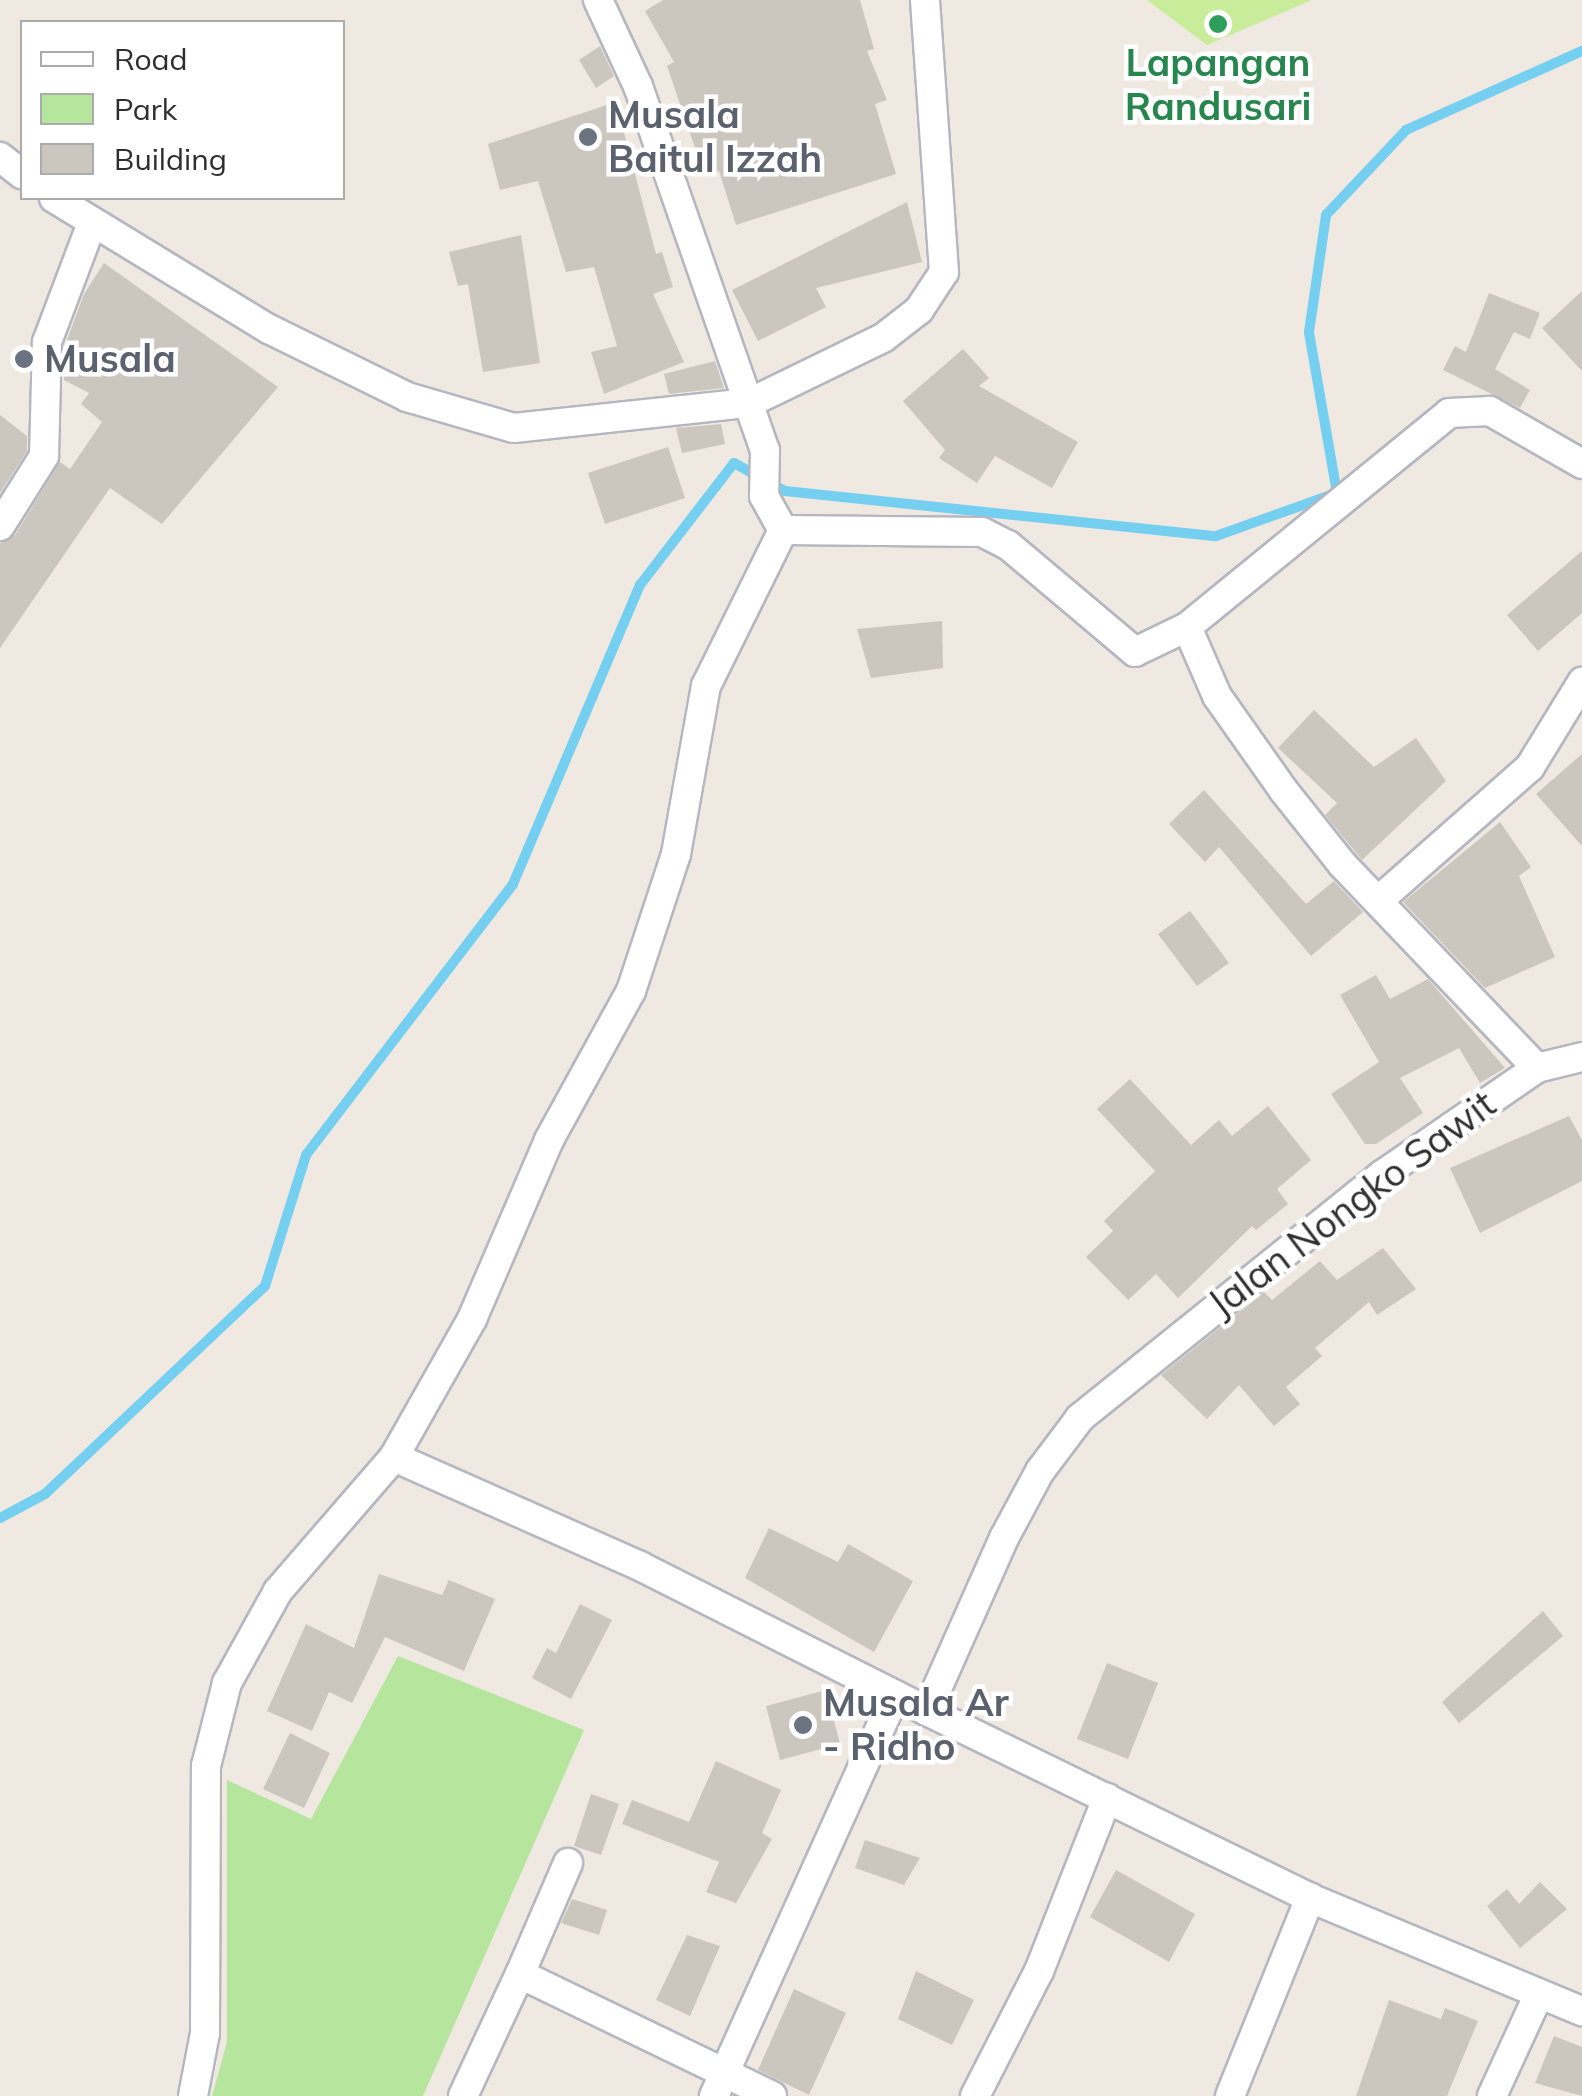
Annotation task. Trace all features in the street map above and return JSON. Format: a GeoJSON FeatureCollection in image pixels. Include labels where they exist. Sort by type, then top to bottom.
{"type":"FeatureCollection","features":[{"type":"Feature","properties":{"kind":"street"},"geometry":{"type":"LineString","coordinates":[[598,0],[638,86],[770,466],[764,496],[784,530]]}},
{"type":"Feature","properties":{"kind":"street"},"geometry":{"type":"LineString","coordinates":[[57,200],[269,329],[406,397],[514,428],[749,404],[883,338],[919,310],[944,272],[925,0]]}},
{"type":"Feature","properties":{"kind":"street"},"geometry":{"type":"LineString","coordinates":[[0,526],[44,456],[47,342],[92,223]]}},
{"type":"Feature","properties":{"kind":"street"},"geometry":{"type":"LineString","coordinates":[[784,530],[982,532],[1008,545],[1123,648],[1149,650],[1187,627],[1449,413],[1490,411],[1582,464]]}},
{"type":"Feature","properties":{"kind":"street"},"geometry":{"type":"LineString","coordinates":[[192,2096],[204,2034],[206,1766],[227,1683],[278,1591],[394,1458],[472,1318],[549,1140],[631,991],[676,854],[706,686],[784,530]]}},
{"type":"Feature","properties":{"kind":"street"},"geometry":{"type":"LineString","coordinates":[[1187,627],[1217,696],[1284,791],[1378,900],[1537,1068]]}},
{"type":"Feature","properties":{"kind":"street"},"geometry":{"type":"LineString","coordinates":[[1378,900],[1530,766],[1582,682]]}},
{"type":"Feature","properties":{"kind":"street","name":"Jalan Nongko Sawit"},"geometry":{"type":"LineString","coordinates":[[927,1711],[1040,1470],[1080,1418],[1133,1371],[1382,1176],[1537,1068],[1582,1057]]}},
{"type":"Feature","properties":{"kind":"street"},"geometry":{"type":"LineString","coordinates":[[394,1458],[610,1552],[1310,1898],[1582,2012]]}},
{"type":"Feature","properties":{"kind":"street"},"geometry":{"type":"LineString","coordinates":[[719,2084],[895,1695]]}},
{"type":"Feature","properties":{"kind":"street"},"geometry":{"type":"LineString","coordinates":[[975,2096],[1040,1971],[1106,1798]]}},
{"type":"Feature","properties":{"kind":"street"},"geometry":{"type":"LineString","coordinates":[[463,2096],[568,1863]]}},
{"type":"Feature","properties":{"kind":"street"},"geometry":{"type":"LineString","coordinates":[[1230,2096],[1310,1898]]}},
{"type":"Feature","properties":{"kind":"street"},"geometry":{"type":"LineString","coordinates":[[520,1974],[719,2084],[772,2096]]}},
{"type":"Feature","properties":{"kind":"street"},"geometry":{"type":"LineString","coordinates":[[1492,2096],[1538,1996]]}},
{"type":"Feature","properties":{"kind":"green space","name":"Lapangan Randusari"},"geometry":{"type":"Polygon","coordinates":[[[1147,0],[1312,0],[1207,45],[1147,0]]]}},
{"type":"Feature","properties":{"kind":"green space"},"geometry":{"type":"Polygon","coordinates":[[[398,1656],[584,1730],[423,2096],[212,2096],[227,2042],[227,1780],[311,1819],[398,1656]]]}},
{"type":"Feature","properties":{"kind":"building"},"geometry":{"type":"Polygon","coordinates":[[[663,0],[860,0],[874,49],[867,51],[887,100],[875,104],[896,174],[736,225],[719,171],[705,177],[667,66],[674,62],[645,11],[663,0]]]}},
{"type":"Feature","properties":{"kind":"building"},"geometry":{"type":"Polygon","coordinates":[[[600,46],[614,76],[596,88],[579,60],[600,46]]]}},
{"type":"Feature","properties":{"kind":"building"},"geometry":{"type":"Polygon","coordinates":[[[616,102],[656,254],[662,252],[673,287],[653,294],[684,362],[604,394],[591,352],[617,346],[594,267],[566,272],[538,181],[500,190],[488,144],[616,102]]]}},
{"type":"Feature","properties":{"kind":"building"},"geometry":{"type":"Polygon","coordinates":[[[907,202],[922,262],[816,288],[826,307],[758,341],[732,290],[907,202]]]}},
{"type":"Feature","properties":{"kind":"building"},"geometry":{"type":"Polygon","coordinates":[[[521,235],[540,363],[483,372],[468,284],[458,286],[449,252],[521,235]]]}},
{"type":"Feature","properties":{"kind":"building"},"geometry":{"type":"Polygon","coordinates":[[[104,263],[278,387],[162,524],[110,488],[0,648],[0,543],[15,535],[60,462],[70,469],[102,422],[81,404],[89,393],[64,380],[64,348],[84,294],[104,263]]]}},
{"type":"Feature","properties":{"kind":"building"},"geometry":{"type":"Polygon","coordinates":[[[1582,291],[1582,371],[1542,328],[1582,291]]]}},
{"type":"Feature","properties":{"kind":"building"},"geometry":{"type":"Polygon","coordinates":[[[1489,293],[1540,313],[1530,339],[1514,332],[1495,369],[1530,390],[1520,408],[1443,370],[1455,346],[1466,352],[1489,293]]]}},
{"type":"Feature","properties":{"kind":"building"},"geometry":{"type":"Polygon","coordinates":[[[963,349],[989,378],[979,386],[1078,442],[1052,488],[995,456],[977,483],[939,458],[945,450],[903,401],[963,349]]]}},
{"type":"Feature","properties":{"kind":"building"},"geometry":{"type":"Polygon","coordinates":[[[715,361],[724,388],[669,394],[664,374],[715,361]]]}},
{"type":"Feature","properties":{"kind":"building"},"geometry":{"type":"Polygon","coordinates":[[[0,415],[27,436],[27,451],[0,493],[0,415]]]}},
{"type":"Feature","properties":{"kind":"building"},"geometry":{"type":"Polygon","coordinates":[[[721,424],[725,444],[682,453],[676,428],[721,424]]]}},
{"type":"Feature","properties":{"kind":"building"},"geometry":{"type":"Polygon","coordinates":[[[668,447],[685,498],[605,524],[588,473],[668,447]]]}},
{"type":"Feature","properties":{"kind":"building"},"geometry":{"type":"Polygon","coordinates":[[[1582,551],[1582,613],[1538,651],[1507,615],[1582,551]]]}},
{"type":"Feature","properties":{"kind":"building"},"geometry":{"type":"Polygon","coordinates":[[[942,621],[943,668],[871,678],[857,629],[942,621]]]}},
{"type":"Feature","properties":{"kind":"building"},"geometry":{"type":"Polygon","coordinates":[[[1314,710],[1374,767],[1416,738],[1446,781],[1362,860],[1325,815],[1337,803],[1278,748],[1314,710]]]}},
{"type":"Feature","properties":{"kind":"building"},"geometry":{"type":"Polygon","coordinates":[[[1582,754],[1582,846],[1536,794],[1582,754]]]}},
{"type":"Feature","properties":{"kind":"building"},"geometry":{"type":"Polygon","coordinates":[[[1204,790],[1306,904],[1334,881],[1363,912],[1311,956],[1219,847],[1205,862],[1169,824],[1204,790]]]}},
{"type":"Feature","properties":{"kind":"building"},"geometry":{"type":"Polygon","coordinates":[[[1500,822],[1531,867],[1519,876],[1555,957],[1485,988],[1403,902],[1500,822]]]}},
{"type":"Feature","properties":{"kind":"building"},"geometry":{"type":"Polygon","coordinates":[[[1190,911],[1229,963],[1197,986],[1158,934],[1190,911]]]}},
{"type":"Feature","properties":{"kind":"building"},"geometry":{"type":"Polygon","coordinates":[[[1376,975],[1390,999],[1428,979],[1505,1068],[1480,1083],[1459,1048],[1400,1078],[1423,1113],[1376,1144],[1365,1144],[1331,1094],[1379,1062],[1340,995],[1376,975]]]}},
{"type":"Feature","properties":{"kind":"building"},"geometry":{"type":"Polygon","coordinates":[[[1130,1079],[1191,1145],[1219,1120],[1232,1136],[1268,1106],[1311,1160],[1277,1189],[1288,1204],[1256,1230],[1252,1226],[1178,1298],[1156,1274],[1128,1300],[1086,1257],[1113,1231],[1104,1221],[1155,1171],[1097,1109],[1130,1079]]]}},
{"type":"Feature","properties":{"kind":"building"},"geometry":{"type":"Polygon","coordinates":[[[1569,1116],[1582,1140],[1582,1181],[1480,1233],[1450,1168],[1569,1116]]]}},
{"type":"Feature","properties":{"kind":"building"},"geometry":{"type":"Polygon","coordinates":[[[1383,1248],[1416,1289],[1377,1315],[1369,1302],[1315,1348],[1322,1356],[1286,1387],[1300,1404],[1274,1426],[1239,1385],[1207,1419],[1161,1375],[1264,1292],[1272,1300],[1320,1261],[1337,1280],[1383,1248]]]}},
{"type":"Feature","properties":{"kind":"building"},"geometry":{"type":"Polygon","coordinates":[[[769,1528],[838,1562],[848,1544],[913,1581],[874,1652],[745,1578],[769,1528]]]}},
{"type":"Feature","properties":{"kind":"building"},"geometry":{"type":"Polygon","coordinates":[[[379,1574],[442,1595],[449,1580],[495,1599],[464,1671],[385,1637],[352,1703],[329,1692],[312,1731],[267,1711],[306,1624],[354,1648],[379,1574]]]}},
{"type":"Feature","properties":{"kind":"building"},"geometry":{"type":"Polygon","coordinates":[[[580,1604],[612,1620],[571,1699],[532,1678],[547,1648],[556,1653],[580,1604]]]}},
{"type":"Feature","properties":{"kind":"building"},"geometry":{"type":"Polygon","coordinates":[[[1543,1611],[1563,1636],[1459,1723],[1442,1702],[1543,1611]]]}},
{"type":"Feature","properties":{"kind":"building"},"geometry":{"type":"Polygon","coordinates":[[[1107,1663],[1158,1683],[1128,1759],[1077,1739],[1107,1663]]]}},
{"type":"Feature","properties":{"kind":"building","name":"Musala Ar - Ridho"},"geometry":{"type":"Polygon","coordinates":[[[826,1690],[840,1744],[780,1760],[766,1706],[826,1690]]]}},
{"type":"Feature","properties":{"kind":"building"},"geometry":{"type":"Polygon","coordinates":[[[290,1733],[330,1753],[304,1808],[263,1789],[290,1733]]]}},
{"type":"Feature","properties":{"kind":"building"},"geometry":{"type":"Polygon","coordinates":[[[716,1761],[781,1790],[762,1833],[772,1839],[736,1903],[706,1892],[719,1862],[622,1824],[632,1800],[689,1822],[716,1761]]]}},
{"type":"Feature","properties":{"kind":"building"},"geometry":{"type":"Polygon","coordinates":[[[591,1794],[619,1804],[601,1855],[574,1846],[591,1794]]]}},
{"type":"Feature","properties":{"kind":"building"},"geometry":{"type":"Polygon","coordinates":[[[865,1840],[920,1858],[904,1885],[855,1868],[865,1840]]]}},
{"type":"Feature","properties":{"kind":"building"},"geometry":{"type":"Polygon","coordinates":[[[1116,1870],[1195,1914],[1169,1962],[1090,1917],[1116,1870]]]}},
{"type":"Feature","properties":{"kind":"building"},"geometry":{"type":"Polygon","coordinates":[[[1540,1882],[1567,1909],[1520,1948],[1487,1906],[1507,1889],[1519,1904],[1540,1882]]]}},
{"type":"Feature","properties":{"kind":"building"},"geometry":{"type":"Polygon","coordinates":[[[572,1899],[607,1910],[599,1935],[561,1923],[572,1899]]]}},
{"type":"Feature","properties":{"kind":"building"},"geometry":{"type":"Polygon","coordinates":[[[687,1935],[720,1946],[690,2016],[656,2000],[687,1935]]]}},
{"type":"Feature","properties":{"kind":"building"},"geometry":{"type":"Polygon","coordinates":[[[916,1971],[974,2000],[952,2045],[898,2019],[916,1971]]]}},
{"type":"Feature","properties":{"kind":"building"},"geometry":{"type":"Polygon","coordinates":[[[794,1989],[846,2013],[809,2095],[758,2070],[794,1989]]]}},
{"type":"Feature","properties":{"kind":"building"},"geometry":{"type":"Polygon","coordinates":[[[1389,2000],[1441,2019],[1445,2008],[1478,2021],[1447,2096],[1356,2096],[1389,2000]]]}},
{"type":"Feature","properties":{"kind":"building"},"geometry":{"type":"Polygon","coordinates":[[[1554,2036],[1582,2047],[1582,2096],[1535,2083],[1554,2036]]]}},
{"type":"Feature","properties":{"kind":"waterway"},"geometry":{"type":"LineString","coordinates":[[0,1518],[45,1494],[265,1286],[306,1155],[513,884],[640,585],[734,463],[785,491],[1216,536],[1337,493],[1309,332],[1326,215],[1406,130],[1582,51]]}},
{"type":"Feature","properties":{"kind":"place","name":"Lapangan Randusari"},"geometry":{"type":"Point","coordinates":[1218,24]}},
{"type":"Feature","properties":{"kind":"place","name":"Musala Baitul Izzah"},"geometry":{"type":"Point","coordinates":[588,137]}},
{"type":"Feature","properties":{"kind":"place","name":"Musala"},"geometry":{"type":"Point","coordinates":[24,359]}},
{"type":"Feature","properties":{"kind":"place","name":"Musala Ar - Ridho"},"geometry":{"type":"Point","coordinates":[803,1725]}}]}
